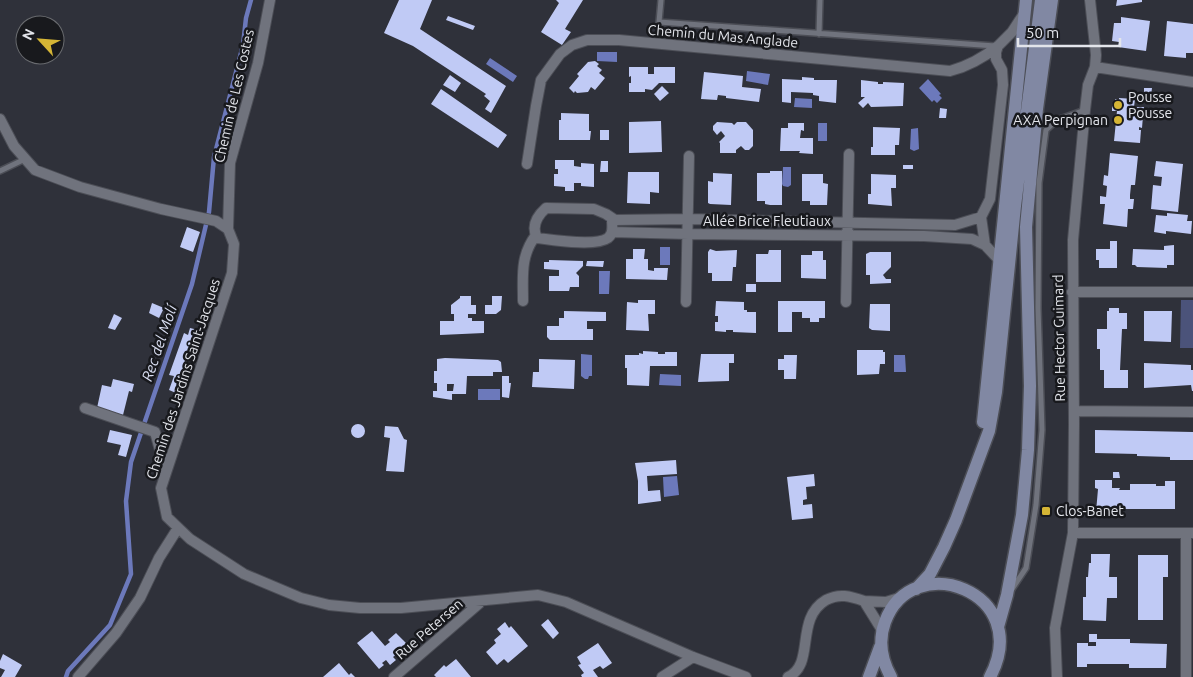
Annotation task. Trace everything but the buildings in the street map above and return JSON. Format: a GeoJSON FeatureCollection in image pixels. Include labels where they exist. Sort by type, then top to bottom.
{"type":"FeatureCollection","features":[{"type":"Feature","properties":{"kind":"main road"},"geometry":{"type":"LineString","coordinates":[[916,589],[930,574],[944,547],[989,431],[996,392],[1015,206],[1041,0]]}},
{"type":"Feature","properties":{"kind":"main road"},"geometry":{"type":"LineString","coordinates":[[998,627],[1007,595],[1022,515],[1028,450],[1030,386],[1026,228],[1037,109],[1052,0]]}},
{"type":"Feature","properties":{"kind":"main road"},"geometry":{"type":"LineString","coordinates":[[1048,30],[1059,0]]}},
{"type":"Feature","properties":{"kind":"main road"},"geometry":{"type":"LineString","coordinates":[[983,445],[982,428],[1026,6]]}},
{"type":"Feature","properties":{"kind":"main road"},"geometry":{"type":"LineString","coordinates":[[869,677],[880,647],[886,617],[893,606],[916,589],[930,584],[944,584],[959,586],[972,593],[984,602],[992,614],[998,627],[1000,640],[996,665],[990,677]]}},
{"type":"Feature","properties":{"kind":"main road"},"geometry":{"type":"LineString","coordinates":[[880,647],[883,662],[891,677]]}},
{"type":"Feature","properties":{"kind":"street","name":"Chemin de Les Costes"},"geometry":{"type":"LineString","coordinates":[[228,229],[230,163],[258,63],[270,0]]}},
{"type":"Feature","properties":{"kind":"street","name":"Rue Hector Guimard"},"geometry":{"type":"LineString","coordinates":[[1057,677],[1055,628],[1073,533],[1073,240],[1084,110],[1088,86],[1095,67],[1096,55],[1090,0]]}},
{"type":"Feature","properties":{"kind":"street","name":"Chemin du Mas Anglade"},"geometry":{"type":"LineString","coordinates":[[527,164],[541,80],[560,54],[572,45],[587,40],[619,40],[950,71],[966,67],[998,46],[1012,32],[1026,6]]}},
{"type":"Feature","properties":{"kind":"street"},"geometry":{"type":"LineString","coordinates":[[998,46],[996,60],[1002,70],[1003,85],[990,199],[981,217],[984,245],[1000,261]]}},
{"type":"Feature","properties":{"kind":"street"},"geometry":{"type":"LineString","coordinates":[[1095,67],[1193,82]]}},
{"type":"Feature","properties":{"kind":"street"},"geometry":{"type":"LineString","coordinates":[[0,119],[14,146],[35,170],[80,187],[161,210],[216,221],[228,229]]}},
{"type":"Feature","properties":{"kind":"street","name":"Allée Brice Fleutiaux"},"geometry":{"type":"LineString","coordinates":[[846,302],[846,223],[849,154]]}},
{"type":"Feature","properties":{"kind":"street","name":"Allée Brice Fleutiaux"},"geometry":{"type":"LineString","coordinates":[[686,302],[689,156]]}},
{"type":"Feature","properties":{"kind":"street","name":"Allée Brice Fleutiaux"},"geometry":{"type":"LineString","coordinates":[[523,301],[524,255],[536,235],[535,223],[539,214],[546,208],[594,209],[612,219],[955,226],[981,217]]}},
{"type":"Feature","properties":{"kind":"street"},"geometry":{"type":"LineString","coordinates":[[612,219],[612,232]]}},
{"type":"Feature","properties":{"kind":"street","name":"Chemin des Jardins Saint-Jacques"},"geometry":{"type":"LineString","coordinates":[[228,229],[234,244],[232,273],[161,488],[167,517],[190,539],[244,574],[301,598],[329,605],[360,608],[401,608],[538,595],[566,602],[693,657],[746,677]]}},
{"type":"Feature","properties":{"kind":"street","name":"Allée Brice Fleutiaux"},"geometry":{"type":"LineString","coordinates":[[536,235],[537,238],[549,240],[597,242],[608,238],[612,232],[846,234],[961,238],[972,239],[984,245]]}},
{"type":"Feature","properties":{"kind":"street"},"geometry":{"type":"LineString","coordinates":[[1072,292],[1193,292]]}},
{"type":"Feature","properties":{"kind":"street"},"geometry":{"type":"LineString","coordinates":[[85,408],[155,432],[166,473]]}},
{"type":"Feature","properties":{"kind":"street"},"geometry":{"type":"LineString","coordinates":[[1074,411],[1193,412]]}},
{"type":"Feature","properties":{"kind":"street"},"geometry":{"type":"LineString","coordinates":[[78,677],[116,633],[140,598],[159,558],[178,528]]}},
{"type":"Feature","properties":{"kind":"street"},"geometry":{"type":"LineString","coordinates":[[1073,533],[1189,533],[1186,677]]}},
{"type":"Feature","properties":{"kind":"street"},"geometry":{"type":"LineString","coordinates":[[788,677],[793,674],[803,659],[806,633],[812,614],[821,603],[833,597],[848,595],[864,601],[886,602],[903,597]]}},
{"type":"Feature","properties":{"kind":"street","name":"Rue Petersen"},"geometry":{"type":"LineString","coordinates":[[394,677],[482,601]]}},
{"type":"Feature","properties":{"kind":"street"},"geometry":{"type":"LineString","coordinates":[[864,601],[882,630]]}},
{"type":"Feature","properties":{"kind":"street"},"geometry":{"type":"LineString","coordinates":[[662,677],[693,657]]}},
{"type":"Feature","properties":{"kind":"lane"},"geometry":{"type":"LineString","coordinates":[[661,0],[659,22],[998,46]]}},
{"type":"Feature","properties":{"kind":"lane"},"geometry":{"type":"LineString","coordinates":[[819,34],[820,0]]}},
{"type":"Feature","properties":{"kind":"lane"},"geometry":{"type":"LineString","coordinates":[[1007,595],[1026,568],[1042,430],[1038,308],[1039,183],[1046,130],[1057,120],[1084,110]]}},
{"type":"Feature","properties":{"kind":"lane"},"geometry":{"type":"LineString","coordinates":[[0,171],[25,159]]}},
{"type":"Feature","properties":{"kind":"shaded area"},"geometry":{"type":"Polygon","coordinates":[[[597,52],[617,52],[617,62],[597,61],[597,52]]]}},
{"type":"Feature","properties":{"kind":"shaded area"},"geometry":{"type":"Polygon","coordinates":[[[490,58],[517,76],[513,82],[486,64],[490,58]]]}},
{"type":"Feature","properties":{"kind":"shaded area"},"geometry":{"type":"Polygon","coordinates":[[[747,71],[770,74],[768,85],[746,81],[747,71]]]}},
{"type":"Feature","properties":{"kind":"shaded area"},"geometry":{"type":"Polygon","coordinates":[[[928,79],[941,94],[939,95],[942,98],[937,103],[934,100],[932,102],[919,88],[928,79]]]}},
{"type":"Feature","properties":{"kind":"shaded area"},"geometry":{"type":"Polygon","coordinates":[[[795,98],[812,99],[812,108],[794,107],[795,98]]]}},
{"type":"Feature","properties":{"kind":"shaded area"},"geometry":{"type":"Polygon","coordinates":[[[818,123],[827,123],[827,141],[818,141],[818,123]]]}},
{"type":"Feature","properties":{"kind":"shaded area"},"geometry":{"type":"Polygon","coordinates":[[[918,128],[919,149],[914,151],[910,149],[911,129],[918,128]]]}},
{"type":"Feature","properties":{"kind":"shaded area"},"geometry":{"type":"Polygon","coordinates":[[[783,167],[791,167],[791,185],[788,187],[782,184],[783,167]]]}},
{"type":"Feature","properties":{"kind":"shaded area"},"geometry":{"type":"Polygon","coordinates":[[[660,247],[670,247],[670,265],[660,265],[660,247]]]}},
{"type":"Feature","properties":{"kind":"shaded area"},"geometry":{"type":"Polygon","coordinates":[[[599,271],[610,271],[609,294],[599,294],[599,271]]]}},
{"type":"Feature","properties":{"kind":"shaded area"},"geometry":{"type":"Polygon","coordinates":[[[1181,300],[1193,300],[1193,348],[1180,348],[1181,300]]]}},
{"type":"Feature","properties":{"kind":"shaded area"},"geometry":{"type":"Polygon","coordinates":[[[581,354],[592,355],[592,376],[589,376],[588,379],[581,376],[581,354]]]}},
{"type":"Feature","properties":{"kind":"shaded area"},"geometry":{"type":"Polygon","coordinates":[[[894,355],[905,355],[906,372],[894,372],[894,355]]]}},
{"type":"Feature","properties":{"kind":"shaded area"},"geometry":{"type":"Polygon","coordinates":[[[660,374],[681,375],[681,386],[659,385],[660,374]]]}},
{"type":"Feature","properties":{"kind":"shaded area"},"geometry":{"type":"Polygon","coordinates":[[[478,389],[500,389],[500,400],[478,400],[478,389]]]}},
{"type":"Feature","properties":{"kind":"shaded area"},"geometry":{"type":"Polygon","coordinates":[[[677,476],[679,495],[664,497],[663,477],[677,476]]]}},
{"type":"Feature","properties":{"kind":"waterway","name":"Rec del Molí"},"geometry":{"type":"LineString","coordinates":[[66,677],[68,671],[110,625],[131,574],[126,501],[131,462],[192,284],[209,212],[214,157],[243,45],[246,18],[251,0]]}},
{"type":"Feature","properties":{"kind":"place","name":"Pousse Pousse"},"geometry":{"type":"Point","coordinates":[1118,105]}},
{"type":"Feature","properties":{"kind":"place","name":"AXA Perpignan"},"geometry":{"type":"Point","coordinates":[1118,120]}},
{"type":"Feature","properties":{"kind":"place","name":"Clos-Banet"},"geometry":{"type":"Point","coordinates":[1046,511]}}]}
